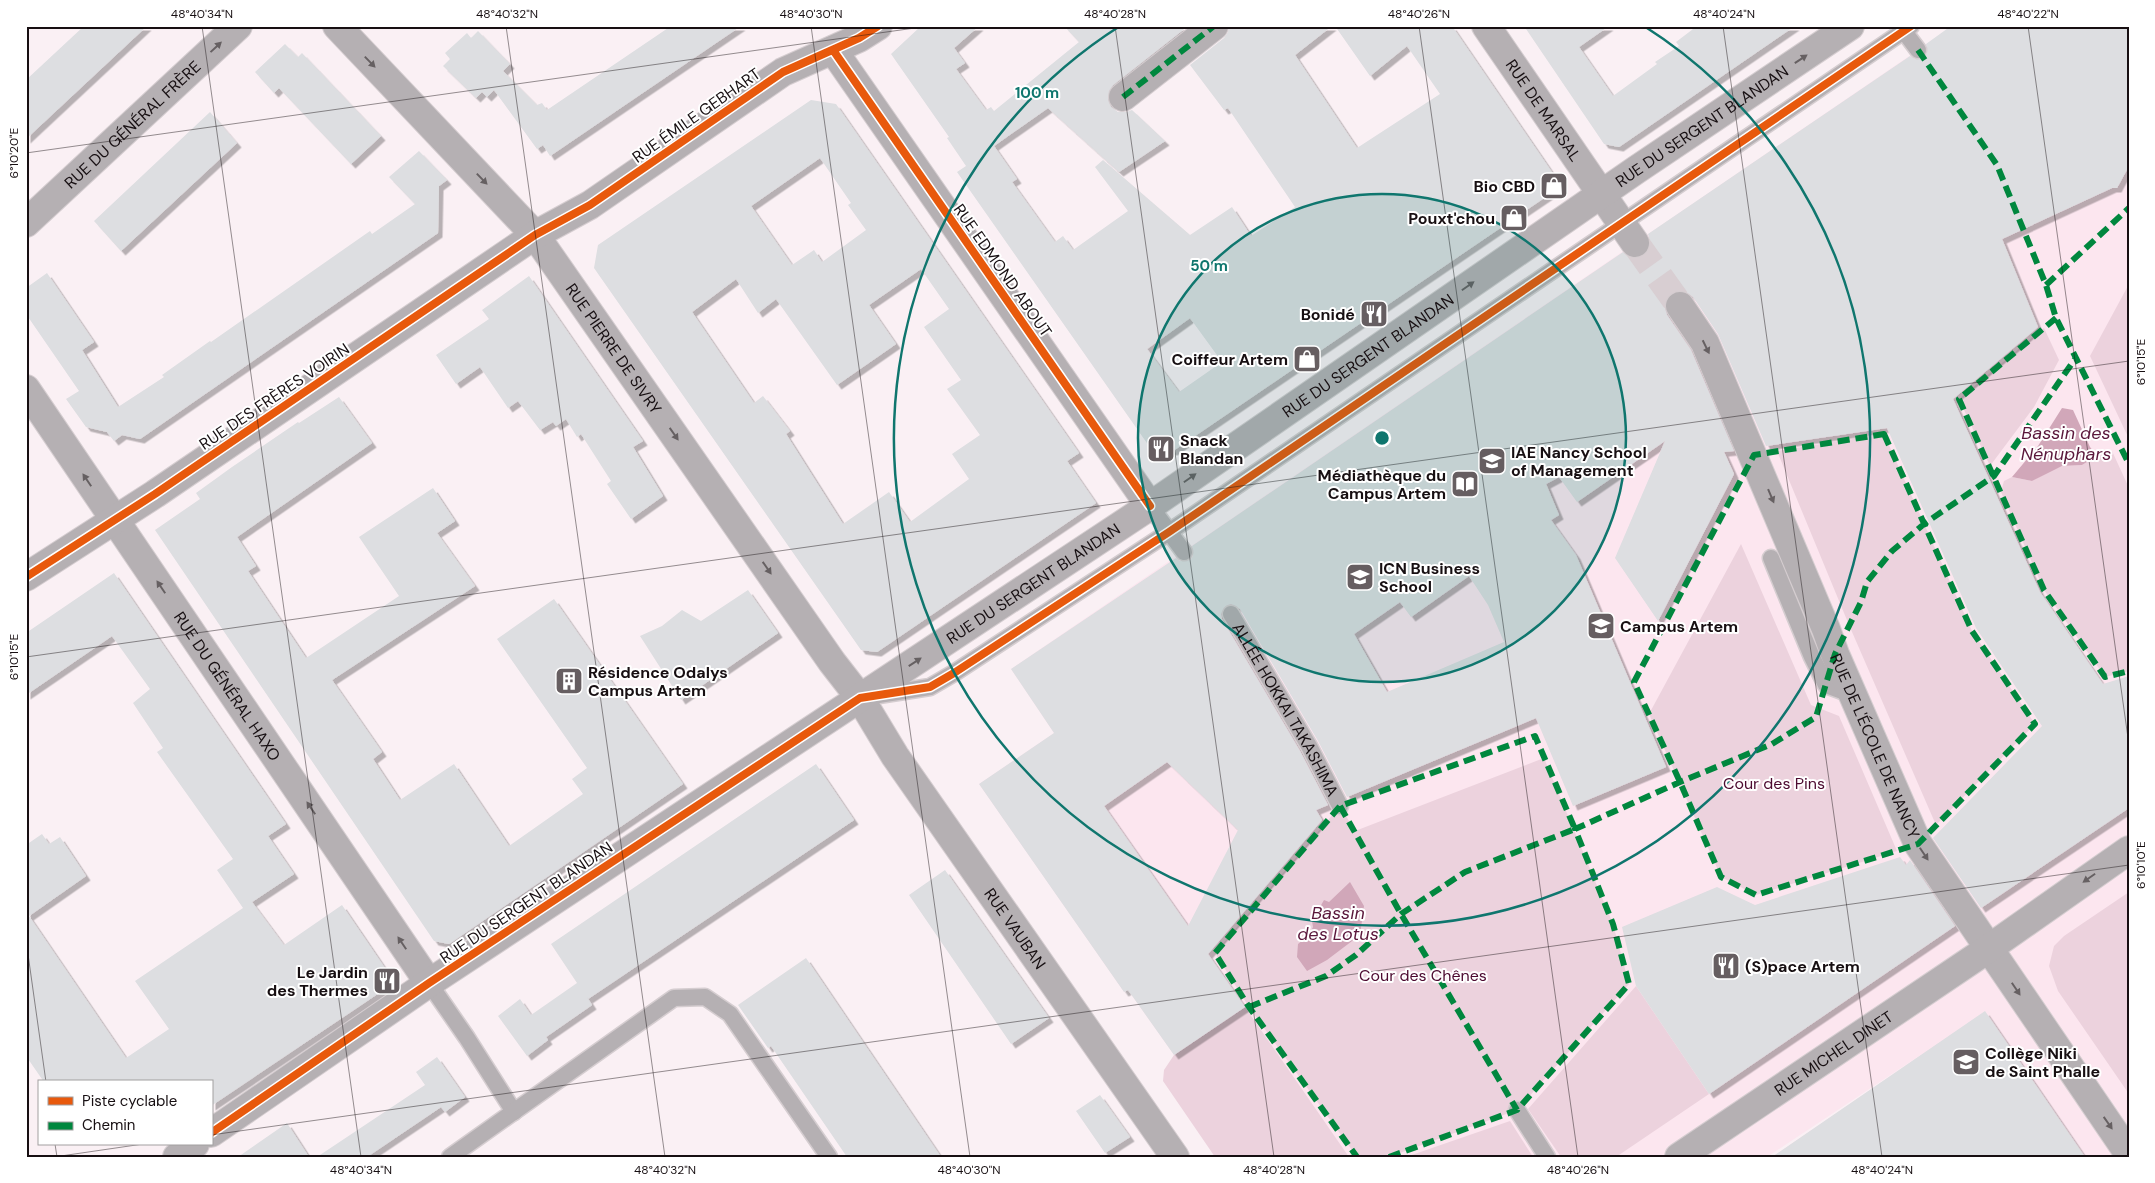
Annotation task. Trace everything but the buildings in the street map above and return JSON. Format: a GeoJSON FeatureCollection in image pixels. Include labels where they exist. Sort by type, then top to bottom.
{"type":"FeatureCollection","features":[{"type":"Feature","properties":{"kind":"street","name":"RUE DU GÉNÉRAL FRÈRE"},"geometry":{"type":"LineString","coordinates":[[26,223],[238,26]]}},
{"type":"Feature","properties":{"kind":"street","name":"RUE PIERRE DE SIVRY"},"geometry":{"type":"LineString","coordinates":[[336,26],[535,235],[832,662],[860,698]]}},
{"type":"Feature","properties":{"kind":"street","name":"RUE ÉMILE GEBHART"},"geometry":{"type":"LineString","coordinates":[[535,235],[590,204],[783,72],[833,50],[878,26]]}},
{"type":"Feature","properties":{"kind":"street"},"geometry":{"type":"LineString","coordinates":[[1123,97],[1214,26]]}},
{"type":"Feature","properties":{"kind":"street","name":"RUE DE MARSAL"},"geometry":{"type":"LineString","coordinates":[[1486,26],[1601,195]]}},
{"type":"Feature","properties":{"kind":"street","name":"RUE DU SERGENT BLANDAN"},"geometry":{"type":"LineString","coordinates":[[212,1132],[429,983],[1150,506],[1850,26]]}},
{"type":"Feature","properties":{"kind":"street","name":"RUE EDMOND ABOUT"},"geometry":{"type":"LineString","coordinates":[[833,50],[1150,506]]}},
{"type":"Feature","properties":{"kind":"street"},"geometry":{"type":"LineString","coordinates":[[1601,195],[1628,234]]}},
{"type":"Feature","properties":{"kind":"street","name":"RUE DES FRÈRES VOIRIN"},"geometry":{"type":"LineString","coordinates":[[26,577],[115,520],[535,235]]}},
{"type":"Feature","properties":{"kind":"street","name":"RUE DE L'ÉCOLE DE NANCY"},"geometry":{"type":"LineString","coordinates":[[1680,306],[1705,344],[1754,454],[1853,694],[1918,844],[2129,1154]]}},
{"type":"Feature","properties":{"kind":"street","name":"RUE DU GÉNÉRAL HAXO"},"geometry":{"type":"LineString","coordinates":[[26,389],[429,983]]}},
{"type":"Feature","properties":{"kind":"street","name":"RUE VAUBAN"},"geometry":{"type":"LineString","coordinates":[[860,698],[895,756],[1175,1157]]}},
{"type":"Feature","properties":{"kind":"street","name":"RUE MICHEL DINET"},"geometry":{"type":"LineString","coordinates":[[1679,1157],[1988,949],[2129,850]]}},
{"type":"Feature","properties":{"kind":"street"},"geometry":{"type":"LineString","coordinates":[[177,1157],[192,1146]]}},
{"type":"Feature","properties":{"kind":"lane"},"geometry":{"type":"LineString","coordinates":[[860,698],[930,687],[1628,234],[1905,28],[1918,50]]}},
{"type":"Feature","properties":{"kind":"lane"},"geometry":{"type":"LineString","coordinates":[[1150,506],[1184,552]]}},
{"type":"Feature","properties":{"kind":"lane"},"geometry":{"type":"LineString","coordinates":[[1771,558],[1812,658],[1826,685],[1853,694]]}},
{"type":"Feature","properties":{"kind":"lane","name":"ALLÉE HOKKAI TAKASHIMA"},"geometry":{"type":"LineString","coordinates":[[1231,614],[1309,746],[1340,806]]}},
{"type":"Feature","properties":{"kind":"lane"},"geometry":{"type":"LineString","coordinates":[[429,983],[514,1112]]}},
{"type":"Feature","properties":{"kind":"lane"},"geometry":{"type":"LineString","coordinates":[[450,1157],[674,998],[705,997],[730,1014],[829,1157]]}},
{"type":"Feature","properties":{"kind":"lane"},"geometry":{"type":"LineString","coordinates":[[1517,1110],[1547,1157]]}},
{"type":"Feature","properties":{"kind":"shaded area","name":"Campus Artem"},"geometry":{"type":"Polygon","coordinates":[[[1953,26],[2129,26],[2129,1157],[1772,1157],[1925,1052],[1767,1157],[1242,1157],[1174,1055],[1128,990],[1124,992],[979,784],[1054,733],[1011,669],[1953,26]]]}},
{"type":"Feature","properties":{"kind":"green space"},"geometry":{"type":"Polygon","coordinates":[[[2129,284],[2129,439],[2090,356],[2129,284]]]}},
{"type":"Feature","properties":{"kind":"green space"},"geometry":{"type":"Polygon","coordinates":[[[2044,328],[2059,360],[2034,407],[1990,466],[1959,399],[2044,328]]]}},
{"type":"Feature","properties":{"kind":"green space"},"geometry":{"type":"Polygon","coordinates":[[[1884,434],[1972,631],[2035,724],[1936,825],[1849,625],[1777,451],[1884,434]]]}},
{"type":"Feature","properties":{"kind":"green space"},"geometry":{"type":"Polygon","coordinates":[[[2112,451],[2129,488],[2129,671],[2105,677],[2044,590],[2001,492],[2004,481],[2012,477],[2032,481],[2062,466],[2082,465],[2097,456],[2112,451]]]}},
{"type":"Feature","properties":{"kind":"green space","name":"Cour des Pins"},"geometry":{"type":"Polygon","coordinates":[[[1741,544],[1811,705],[1839,716],[1897,851],[1756,895],[1721,877],[1649,714],[1741,544]]]}},
{"type":"Feature","properties":{"kind":"green space","name":"Cour des Chênes"},"geometry":{"type":"Polygon","coordinates":[[[1544,758],[1613,924],[1629,984],[1517,1110],[1389,1157],[1357,1157],[1249,1007],[1215,953],[1340,806],[1355,831],[1544,758]]]}},
{"type":"Feature","properties":{"kind":"green space"},"geometry":{"type":"Polygon","coordinates":[[[2129,892],[2129,1094],[2058,991],[2049,966],[2054,946],[2064,936],[2129,892]]]}},
{"type":"Feature","properties":{"kind":"green space"},"geometry":{"type":"Polygon","coordinates":[[[1636,986],[1709,1094],[1616,1157],[1561,1157],[1528,1109],[1636,986]]]}},
{"type":"Feature","properties":{"kind":"green space"},"geometry":{"type":"Polygon","coordinates":[[[1245,1007],[1349,1157],[1215,1157],[1163,1081],[1164,1070],[1174,1055],[1245,1007]]]}},
{"type":"Feature","properties":{"kind":"green space"},"geometry":{"type":"Polygon","coordinates":[[[1510,1121],[1533,1157],[1406,1157],[1510,1121]]]}},
{"type":"Feature","properties":{"kind":"water","name":"Bassin des Nénuphars"},"geometry":{"type":"Polygon","coordinates":[[[2062,408],[2073,410],[2090,447],[2097,456],[2082,465],[2062,466],[2032,481],[2012,477],[2038,446],[2062,408]]]}},
{"type":"Feature","properties":{"kind":"water","name":"Bassin des Lotus"},"geometry":{"type":"Polygon","coordinates":[[[1350,882],[1364,906],[1360,935],[1327,960],[1307,971],[1297,957],[1298,944],[1309,935],[1313,927],[1312,921],[1324,900],[1329,902],[1350,882]]]}},
{"type":"Feature","properties":{"kind":"tunnel"},"geometry":{"type":"LineString","coordinates":[[1635,243],[1680,306]]}},
{"type":"Feature","properties":{"kind":"marked path"},"geometry":{"type":"LineString","coordinates":[[1123,97],[1214,26]]}},
{"type":"Feature","properties":{"kind":"marked path"},"geometry":{"type":"LineString","coordinates":[[1918,50],[1997,165],[2046,285],[2056,318],[2129,464]]}},
{"type":"Feature","properties":{"kind":"marked path"},"geometry":{"type":"LineString","coordinates":[[2046,285],[2129,208]]}},
{"type":"Feature","properties":{"kind":"marked path"},"geometry":{"type":"LineString","coordinates":[[2056,318],[1959,399],[2044,590],[2105,677],[2129,671]]}},
{"type":"Feature","properties":{"kind":"marked path"},"geometry":{"type":"LineString","coordinates":[[1389,1157],[1517,1110],[1629,984],[1613,924],[1575,829],[1680,782],[1772,744],[1816,717],[1835,654],[1861,602],[1867,582],[1892,551],[1924,524],[1994,476],[2077,356]]}},
{"type":"Feature","properties":{"kind":"marked path"},"geometry":{"type":"LineString","coordinates":[[1884,434],[1972,631],[2035,724],[1918,844],[1756,895],[1721,877],[1634,682],[1754,455],[1884,434]]}},
{"type":"Feature","properties":{"kind":"marked path"},"geometry":{"type":"LineString","coordinates":[[1249,1007],[1326,976],[1356,955],[1401,914],[1465,872],[1575,829],[1535,736],[1340,806],[1215,953],[1249,1007],[1357,1157]]}},
{"type":"Feature","properties":{"kind":"marked path"},"geometry":{"type":"LineString","coordinates":[[1340,806],[1401,914],[1517,1110]]}},
{"type":"Feature","properties":{"kind":"cycle path"},"geometry":{"type":"LineString","coordinates":[[26,577],[155,494],[535,235],[590,205],[783,72],[859,38],[878,26]]}},
{"type":"Feature","properties":{"kind":"cycle path"},"geometry":{"type":"LineString","coordinates":[[212,1132],[429,983],[860,698],[930,687],[954,673],[1169,532],[1911,26]]}},
{"type":"Feature","properties":{"kind":"cycle path"},"geometry":{"type":"LineString","coordinates":[[833,50],[1150,506]]}},
{"type":"Feature","properties":{"kind":"place","name":"Bio CBD"},"geometry":{"type":"Point","coordinates":[1554,186]}},
{"type":"Feature","properties":{"kind":"place","name":"Pouxt'chou"},"geometry":{"type":"Point","coordinates":[1514,218]}},
{"type":"Feature","properties":{"kind":"place","name":"Bonidé"},"geometry":{"type":"Point","coordinates":[1374,314]}},
{"type":"Feature","properties":{"kind":"place","name":"Coiffeur Artem"},"geometry":{"type":"Point","coordinates":[1307,359]}},
{"type":"Feature","properties":{"kind":"place","name":"Snack Blandan"},"geometry":{"type":"Point","coordinates":[1161,449]}},
{"type":"Feature","properties":{"kind":"place","name":"IAE Nancy School of Management"},"geometry":{"type":"Point","coordinates":[1492,461]}},
{"type":"Feature","properties":{"kind":"place","name":"Médiathèque du Campus Artem"},"geometry":{"type":"Point","coordinates":[1465,484]}},
{"type":"Feature","properties":{"kind":"place","name":"ICN Business School"},"geometry":{"type":"Point","coordinates":[1360,577]}},
{"type":"Feature","properties":{"kind":"place","name":"Campus Artem"},"geometry":{"type":"Point","coordinates":[1601,626]}},
{"type":"Feature","properties":{"kind":"place","name":"Résidence Odalys Campus Artem"},"geometry":{"type":"Point","coordinates":[569,681]}},
{"type":"Feature","properties":{"kind":"place","name":"(S)pace Artem"},"geometry":{"type":"Point","coordinates":[1726,966]}},
{"type":"Feature","properties":{"kind":"place","name":"Le Jardin des Thermes"},"geometry":{"type":"Point","coordinates":[387,981]}},
{"type":"Feature","properties":{"kind":"place","name":"Collège Niki de Saint Phalle"},"geometry":{"type":"Point","coordinates":[1966,1062]}}]}
